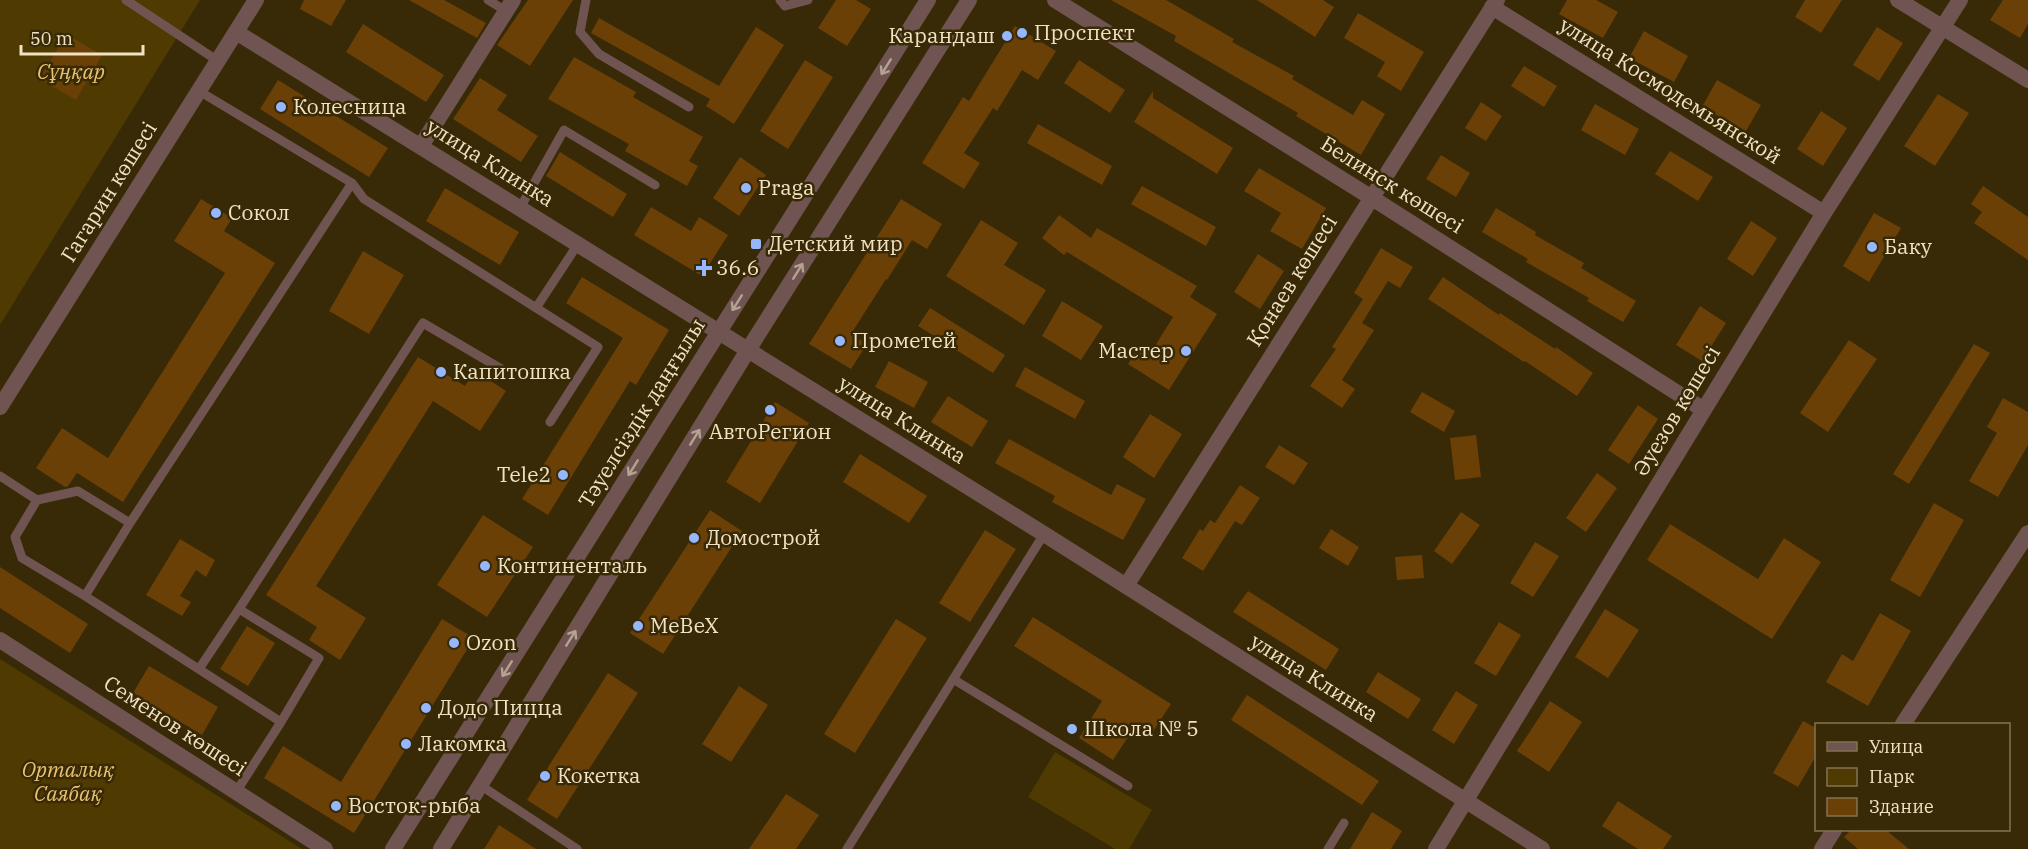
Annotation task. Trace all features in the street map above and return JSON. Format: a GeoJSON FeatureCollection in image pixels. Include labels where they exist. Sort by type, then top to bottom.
{"type":"FeatureCollection","features":[{"type":"Feature","properties":{"kind":"street","name":"Гагарин көшесі"},"geometry":{"type":"LineString","coordinates":[[0,407],[256,0]]}},
{"type":"Feature","properties":{"kind":"street","name":"Тәуелсіздік даңғылы"},"geometry":{"type":"LineString","coordinates":[[393,849],[928,0]]}},
{"type":"Feature","properties":{"kind":"street"},"geometry":{"type":"LineString","coordinates":[[441,849],[748,350],[969,0]]}},
{"type":"Feature","properties":{"kind":"street","name":"Белинск көшесі"},"geometry":{"type":"LineString","coordinates":[[1055,0],[1372,198],[1704,410]]}},
{"type":"Feature","properties":{"kind":"street"},"geometry":{"type":"LineString","coordinates":[[1899,0],[2028,80]]}},
{"type":"Feature","properties":{"kind":"street","name":"Әуезов көшесі"},"geometry":{"type":"LineString","coordinates":[[1436,849],[1824,213],[1960,0]]}},
{"type":"Feature","properties":{"kind":"street","name":"Қонаев көшесі"},"geometry":{"type":"LineString","coordinates":[[1126,586],[1495,4]]}},
{"type":"Feature","properties":{"kind":"street","name":"улица Космодемьянской"},"geometry":{"type":"LineString","coordinates":[[1495,4],[1824,213]]}},
{"type":"Feature","properties":{"kind":"street"},"geometry":{"type":"LineString","coordinates":[[420,146],[509,5]]}},
{"type":"Feature","properties":{"kind":"street","name":"улица Клинка"},"geometry":{"type":"LineString","coordinates":[[236,32],[1044,534],[1542,849]]}},
{"type":"Feature","properties":{"kind":"street"},"geometry":{"type":"LineString","coordinates":[[1904,723],[2028,533]]}},
{"type":"Feature","properties":{"kind":"street","name":"Семенов көшесі"},"geometry":{"type":"LineString","coordinates":[[0,640],[325,849]]}},
{"type":"Feature","properties":{"kind":"street"},"geometry":{"type":"LineString","coordinates":[[1822,849],[1833,831]]}},
{"type":"Feature","properties":{"kind":"lane"},"geometry":{"type":"LineString","coordinates":[[126,0],[218,61]]}},
{"type":"Feature","properties":{"kind":"lane"},"geometry":{"type":"LineString","coordinates":[[488,0],[509,5]]}},
{"type":"Feature","properties":{"kind":"lane"},"geometry":{"type":"LineString","coordinates":[[586,0],[580,32],[599,54],[689,107]]}},
{"type":"Feature","properties":{"kind":"lane"},"geometry":{"type":"LineString","coordinates":[[780,0],[785,6],[808,0]]}},
{"type":"Feature","properties":{"kind":"lane"},"geometry":{"type":"LineString","coordinates":[[199,91],[352,183],[364,200],[598,347],[550,422]]}},
{"type":"Feature","properties":{"kind":"lane"},"geometry":{"type":"LineString","coordinates":[[520,208],[564,130],[656,185]]}},
{"type":"Feature","properties":{"kind":"lane"},"geometry":{"type":"LineString","coordinates":[[85,596],[130,523],[352,183]]}},
{"type":"Feature","properties":{"kind":"lane"},"geometry":{"type":"LineString","coordinates":[[536,308],[578,244]]}},
{"type":"Feature","properties":{"kind":"lane"},"geometry":{"type":"LineString","coordinates":[[199,669],[423,323],[503,370]]}},
{"type":"Feature","properties":{"kind":"lane"},"geometry":{"type":"LineString","coordinates":[[0,476],[37,500],[78,491],[130,523]]}},
{"type":"Feature","properties":{"kind":"lane"},"geometry":{"type":"LineString","coordinates":[[37,500],[15,537],[22,558],[281,722]]}},
{"type":"Feature","properties":{"kind":"lane"},"geometry":{"type":"LineString","coordinates":[[847,849],[1044,534]]}},
{"type":"Feature","properties":{"kind":"lane"},"geometry":{"type":"LineString","coordinates":[[236,792],[319,658],[239,609]]}},
{"type":"Feature","properties":{"kind":"lane"},"geometry":{"type":"LineString","coordinates":[[953,679],[1128,786]]}},
{"type":"Feature","properties":{"kind":"lane"},"geometry":{"type":"LineString","coordinates":[[480,785],[577,849]]}},
{"type":"Feature","properties":{"kind":"lane"},"geometry":{"type":"LineString","coordinates":[[1328,849],[1344,823]]}},
{"type":"Feature","properties":{"kind":"green space","name":"Сұңқар"},"geometry":{"type":"Polygon","coordinates":[[[0,0],[200,0],[0,325],[0,0]]]}},
{"type":"Feature","properties":{"kind":"green space","name":"Орталық Саябақ"},"geometry":{"type":"Polygon","coordinates":[[[0,659],[302,849],[0,849],[0,659]]]}},
{"type":"Feature","properties":{"kind":"green space"},"geometry":{"type":"Polygon","coordinates":[[[1055,752],[1152,810],[1129,849],[1115,849],[1028,797],[1055,752]]]}},
{"type":"Feature","properties":{"kind":"building"},"geometry":{"type":"Polygon","coordinates":[[[304,0],[346,0],[331,26],[300,9],[304,0]]]}},
{"type":"Feature","properties":{"kind":"building"},"geometry":{"type":"Polygon","coordinates":[[[409,0],[444,0],[486,23],[477,38],[409,0]]]}},
{"type":"Feature","properties":{"kind":"building"},"geometry":{"type":"Polygon","coordinates":[[[528,0],[573,0],[530,66],[497,45],[528,0]]]}},
{"type":"Feature","properties":{"kind":"building"},"geometry":{"type":"Polygon","coordinates":[[[836,0],[856,0],[871,9],[847,46],[818,28],[836,0]]]}},
{"type":"Feature","properties":{"kind":"building"},"geometry":{"type":"Polygon","coordinates":[[[1111,0],[1166,0],[1234,39],[1232,42],[1294,76],[1292,79],[1353,115],[1362,100],[1385,114],[1361,155],[1296,116],[1298,113],[1174,41],[1176,36],[1111,0]]]}},
{"type":"Feature","properties":{"kind":"building"},"geometry":{"type":"Polygon","coordinates":[[[1257,0],[1323,0],[1334,7],[1315,37],[1257,0]]]}},
{"type":"Feature","properties":{"kind":"building"},"geometry":{"type":"Polygon","coordinates":[[[1567,0],[1596,0],[1618,12],[1603,38],[1559,14],[1567,0]]]}},
{"type":"Feature","properties":{"kind":"building"},"geometry":{"type":"Polygon","coordinates":[[[1805,0],[1842,0],[1821,33],[1795,17],[1805,0]]]}},
{"type":"Feature","properties":{"kind":"building"},"geometry":{"type":"Polygon","coordinates":[[[2003,0],[2028,0],[2028,24],[2020,38],[1990,20],[2003,0]]]}},
{"type":"Feature","properties":{"kind":"building"},"geometry":{"type":"Polygon","coordinates":[[[1358,13],[1424,52],[1401,91],[1377,76],[1385,62],[1344,38],[1358,13]]]}},
{"type":"Feature","properties":{"kind":"building"},"geometry":{"type":"Polygon","coordinates":[[[599,18],[719,86],[756,27],[784,45],[734,124],[706,106],[710,99],[591,33],[599,18]]]}},
{"type":"Feature","properties":{"kind":"building"},"geometry":{"type":"Polygon","coordinates":[[[363,24],[444,75],[426,102],[346,52],[363,24]]]}},
{"type":"Feature","properties":{"kind":"building"},"geometry":{"type":"Polygon","coordinates":[[[1015,26],[1056,51],[1038,80],[1022,70],[997,111],[993,108],[964,153],[980,163],[964,189],[922,163],[963,97],[969,101],[1015,26]]]}},
{"type":"Feature","properties":{"kind":"building"},"geometry":{"type":"Polygon","coordinates":[[[1877,27],[1903,43],[1879,81],[1853,65],[1877,27]]]}},
{"type":"Feature","properties":{"kind":"building"},"geometry":{"type":"Polygon","coordinates":[[[1644,31],[1688,56],[1674,82],[1629,58],[1644,31]]]}},
{"type":"Feature","properties":{"kind":"building"},"geometry":{"type":"Polygon","coordinates":[[[66,34],[102,55],[76,100],[40,79],[66,34]]]}},
{"type":"Feature","properties":{"kind":"building"},"geometry":{"type":"Polygon","coordinates":[[[574,57],[636,92],[633,97],[703,137],[689,161],[698,166],[687,186],[625,151],[629,144],[548,99],[574,57]]]}},
{"type":"Feature","properties":{"kind":"building"},"geometry":{"type":"Polygon","coordinates":[[[805,60],[833,77],[788,149],[760,131],[805,60]]]}},
{"type":"Feature","properties":{"kind":"building"},"geometry":{"type":"Polygon","coordinates":[[[1079,60],[1125,90],[1110,113],[1064,83],[1079,60]]]}},
{"type":"Feature","properties":{"kind":"building"},"geometry":{"type":"Polygon","coordinates":[[[1524,66],[1557,86],[1544,107],[1511,86],[1524,66]]]}},
{"type":"Feature","properties":{"kind":"building"},"geometry":{"type":"Polygon","coordinates":[[[480,78],[507,95],[497,110],[538,136],[521,162],[453,119],[480,78]]]}},
{"type":"Feature","properties":{"kind":"building"},"geometry":{"type":"Polygon","coordinates":[[[278,80],[388,148],[369,177],[260,109],[278,80]]]}},
{"type":"Feature","properties":{"kind":"building"},"geometry":{"type":"Polygon","coordinates":[[[1717,80],[1761,105],[1746,131],[1702,107],[1717,80]]]}},
{"type":"Feature","properties":{"kind":"building"},"geometry":{"type":"Polygon","coordinates":[[[1153,91],[1153,98],[1233,148],[1217,174],[1134,122],[1153,91]]]}},
{"type":"Feature","properties":{"kind":"building"},"geometry":{"type":"Polygon","coordinates":[[[1938,94],[1969,113],[1935,166],[1904,146],[1938,94]]]}},
{"type":"Feature","properties":{"kind":"building"},"geometry":{"type":"Polygon","coordinates":[[[1481,102],[1502,116],[1486,141],[1465,128],[1481,102]]]}},
{"type":"Feature","properties":{"kind":"building"},"geometry":{"type":"Polygon","coordinates":[[[1595,104],[1639,129],[1625,155],[1581,130],[1595,104]]]}},
{"type":"Feature","properties":{"kind":"building"},"geometry":{"type":"Polygon","coordinates":[[[1821,111],[1847,128],[1823,166],[1797,149],[1821,111]]]}},
{"type":"Feature","properties":{"kind":"building"},"geometry":{"type":"Polygon","coordinates":[[[1038,124],[1112,166],[1102,185],[1027,143],[1038,124]]]}},
{"type":"Feature","properties":{"kind":"building"},"geometry":{"type":"Polygon","coordinates":[[[1670,151],[1713,177],[1698,201],[1655,174],[1670,151]]]}},
{"type":"Feature","properties":{"kind":"building"},"geometry":{"type":"Polygon","coordinates":[[[560,152],[627,194],[613,217],[546,176],[560,152]]]}},
{"type":"Feature","properties":{"kind":"building"},"geometry":{"type":"Polygon","coordinates":[[[1441,155],[1470,173],[1456,197],[1426,179],[1441,155]]]}},
{"type":"Feature","properties":{"kind":"building"},"geometry":{"type":"Polygon","coordinates":[[[740,157],[766,175],[739,216],[713,198],[740,157]]]}},
{"type":"Feature","properties":{"kind":"building"},"geometry":{"type":"Polygon","coordinates":[[[1259,168],[1326,208],[1302,249],[1270,231],[1281,213],[1244,191],[1259,168]]]}},
{"type":"Feature","properties":{"kind":"building"},"geometry":{"type":"Polygon","coordinates":[[[1142,186],[1216,227],[1206,246],[1131,204],[1142,186]]]}},
{"type":"Feature","properties":{"kind":"building"},"geometry":{"type":"Polygon","coordinates":[[[1983,186],[2028,217],[2028,260],[1974,223],[1982,212],[1971,204],[1983,186]]]}},
{"type":"Feature","properties":{"kind":"building"},"geometry":{"type":"Polygon","coordinates":[[[445,188],[519,232],[500,265],[426,221],[445,188]]]}},
{"type":"Feature","properties":{"kind":"building"},"geometry":{"type":"Polygon","coordinates":[[[201,199],[232,218],[224,231],[275,263],[123,502],[77,473],[65,487],[36,468],[62,428],[108,458],[225,273],[174,241],[201,199]]]}},
{"type":"Feature","properties":{"kind":"building"},"geometry":{"type":"Polygon","coordinates":[[[901,199],[942,224],[927,249],[912,240],[851,334],[867,344],[851,369],[809,344],[901,199]]]}},
{"type":"Feature","properties":{"kind":"building"},"geometry":{"type":"Polygon","coordinates":[[[651,207],[691,231],[699,217],[728,235],[702,276],[634,235],[651,207]]]}},
{"type":"Feature","properties":{"kind":"building"},"geometry":{"type":"Polygon","coordinates":[[[1496,208],[1536,232],[1535,235],[1584,263],[1581,268],[1636,301],[1623,322],[1587,301],[1589,298],[1526,262],[1528,259],[1482,232],[1496,208]]]}},
{"type":"Feature","properties":{"kind":"building","name":"Баку"},"geometry":{"type":"Polygon","coordinates":[[[1874,213],[1901,228],[1869,282],[1843,266],[1874,213]]]}},
{"type":"Feature","properties":{"kind":"building"},"geometry":{"type":"Polygon","coordinates":[[[1059,215],[1091,238],[1097,228],[1197,286],[1190,297],[1217,314],[1169,390],[1128,364],[1139,346],[1150,354],[1173,317],[1067,252],[1064,255],[1042,238],[1059,215]]]}},
{"type":"Feature","properties":{"kind":"building"},"geometry":{"type":"Polygon","coordinates":[[[981,220],[1018,243],[1004,265],[1046,290],[1024,325],[946,276],[981,220]]]}},
{"type":"Feature","properties":{"kind":"building"},"geometry":{"type":"Polygon","coordinates":[[[1751,221],[1777,238],[1753,276],[1727,259],[1751,221]]]}},
{"type":"Feature","properties":{"kind":"building"},"geometry":{"type":"Polygon","coordinates":[[[1381,248],[1413,267],[1400,288],[1388,281],[1362,323],[1374,330],[1342,380],[1355,389],[1342,408],[1310,386],[1336,349],[1332,347],[1363,299],[1354,293],[1381,248]]]}},
{"type":"Feature","properties":{"kind":"building"},"geometry":{"type":"Polygon","coordinates":[[[363,251],[404,275],[369,334],[329,311],[363,251]]]}},
{"type":"Feature","properties":{"kind":"building"},"geometry":{"type":"Polygon","coordinates":[[[1258,254],[1284,271],[1260,309],[1234,292],[1258,254]]]}},
{"type":"Feature","properties":{"kind":"building"},"geometry":{"type":"Polygon","coordinates":[[[582,277],[669,330],[636,385],[630,381],[548,515],[522,499],[623,338],[566,303],[582,277]]]}},
{"type":"Feature","properties":{"kind":"building"},"geometry":{"type":"Polygon","coordinates":[[[1443,277],[1499,315],[1500,313],[1555,349],[1556,347],[1593,373],[1577,396],[1428,299],[1443,277]]]}},
{"type":"Feature","properties":{"kind":"building"},"geometry":{"type":"Polygon","coordinates":[[[1062,301],[1103,326],[1081,360],[1042,336],[1062,301]]]}},
{"type":"Feature","properties":{"kind":"building"},"geometry":{"type":"Polygon","coordinates":[[[1700,306],[1726,323],[1702,361],[1676,345],[1700,306]]]}},
{"type":"Feature","properties":{"kind":"building"},"geometry":{"type":"Polygon","coordinates":[[[930,308],[1005,355],[993,373],[918,326],[930,308]]]}},
{"type":"Feature","properties":{"kind":"building"},"geometry":{"type":"Polygon","coordinates":[[[1849,340],[1877,359],[1828,432],[1800,413],[1849,340]]]}},
{"type":"Feature","properties":{"kind":"building"},"geometry":{"type":"Polygon","coordinates":[[[1974,344],[1990,353],[1909,484],[1893,474],[1974,344]]]}},
{"type":"Feature","properties":{"kind":"building"},"geometry":{"type":"Polygon","coordinates":[[[418,357],[465,386],[475,371],[506,391],[480,431],[433,401],[316,586],[366,618],[340,660],[309,640],[317,627],[266,595],[418,357]]]}},
{"type":"Feature","properties":{"kind":"building"},"geometry":{"type":"Polygon","coordinates":[[[889,361],[928,382],[914,408],[875,387],[889,361]]]}},
{"type":"Feature","properties":{"kind":"building"},"geometry":{"type":"Polygon","coordinates":[[[1025,367],[1085,401],[1075,419],[1015,386],[1025,367]]]}},
{"type":"Feature","properties":{"kind":"building"},"geometry":{"type":"Polygon","coordinates":[[[1422,392],[1455,411],[1444,432],[1410,412],[1422,392]]]}},
{"type":"Feature","properties":{"kind":"building"},"geometry":{"type":"Polygon","coordinates":[[[948,396],[988,421],[972,447],[931,422],[948,396]]]}},
{"type":"Feature","properties":{"kind":"building"},"geometry":{"type":"Polygon","coordinates":[[[2003,398],[2028,412],[2028,445],[1998,497],[1969,481],[1997,433],[1987,427],[2003,398]]]}},
{"type":"Feature","properties":{"kind":"building"},"geometry":{"type":"Polygon","coordinates":[[[775,402],[809,423],[760,503],[726,482],[775,402]]]}},
{"type":"Feature","properties":{"kind":"building"},"geometry":{"type":"Polygon","coordinates":[[[1638,405],[1658,419],[1629,464],[1608,450],[1638,405]]]}},
{"type":"Feature","properties":{"kind":"building"},"geometry":{"type":"Polygon","coordinates":[[[1150,414],[1182,434],[1154,478],[1123,457],[1150,414]]]}},
{"type":"Feature","properties":{"kind":"building"},"geometry":{"type":"Polygon","coordinates":[[[1476,435],[1481,477],[1455,480],[1450,438],[1476,435]]]}},
{"type":"Feature","properties":{"kind":"building"},"geometry":{"type":"Polygon","coordinates":[[[1009,439],[1111,495],[1117,484],[1146,499],[1123,540],[1052,502],[1055,496],[995,463],[1009,439]]]}},
{"type":"Feature","properties":{"kind":"building"},"geometry":{"type":"Polygon","coordinates":[[[1279,445],[1308,463],[1294,485],[1265,467],[1279,445]]]}},
{"type":"Feature","properties":{"kind":"building"},"geometry":{"type":"Polygon","coordinates":[[[860,454],[927,496],[909,523],[843,482],[860,454]]]}},
{"type":"Feature","properties":{"kind":"building"},"geometry":{"type":"Polygon","coordinates":[[[1597,473],[1617,488],[1586,532],[1566,518],[1597,473]]]}},
{"type":"Feature","properties":{"kind":"building"},"geometry":{"type":"Polygon","coordinates":[[[1240,485],[1260,498],[1242,525],[1235,521],[1203,571],[1182,558],[1200,529],[1203,531],[1210,520],[1215,523],[1240,485]]]}},
{"type":"Feature","properties":{"kind":"building"},"geometry":{"type":"Polygon","coordinates":[[[1934,503],[1964,520],[1920,597],[1890,580],[1934,503]]]}},
{"type":"Feature","properties":{"kind":"building"},"geometry":{"type":"Polygon","coordinates":[[[710,510],[742,531],[663,654],[630,633],[710,510]]]}},
{"type":"Feature","properties":{"kind":"building"},"geometry":{"type":"Polygon","coordinates":[[[1461,512],[1480,525],[1452,564],[1434,551],[1461,512]]]}},
{"type":"Feature","properties":{"kind":"building","name":"Континенталь"},"geometry":{"type":"Polygon","coordinates":[[[483,515],[533,547],[487,617],[437,585],[483,515]]]}},
{"type":"Feature","properties":{"kind":"building"},"geometry":{"type":"Polygon","coordinates":[[[1670,524],[1758,579],[1784,538],[1821,562],[1772,639],[1647,560],[1670,524]]]}},
{"type":"Feature","properties":{"kind":"building"},"geometry":{"type":"Polygon","coordinates":[[[1331,529],[1359,547],[1348,566],[1319,548],[1331,529]]]}},
{"type":"Feature","properties":{"kind":"building"},"geometry":{"type":"Polygon","coordinates":[[[985,530],[1016,549],[970,622],[939,603],[985,530]]]}},
{"type":"Feature","properties":{"kind":"building"},"geometry":{"type":"Polygon","coordinates":[[[180,539],[215,560],[206,577],[196,570],[180,596],[191,602],[182,616],[146,595],[180,539]]]}},
{"type":"Feature","properties":{"kind":"building"},"geometry":{"type":"Polygon","coordinates":[[[1535,542],[1559,556],[1533,597],[1510,583],[1535,542]]]}},
{"type":"Feature","properties":{"kind":"building"},"geometry":{"type":"Polygon","coordinates":[[[1422,555],[1424,578],[1397,580],[1395,557],[1422,555]]]}},
{"type":"Feature","properties":{"kind":"building"},"geometry":{"type":"Polygon","coordinates":[[[0,567],[88,624],[70,653],[0,608],[0,567]]]}},
{"type":"Feature","properties":{"kind":"building"},"geometry":{"type":"Polygon","coordinates":[[[1248,591],[1339,649],[1326,670],[1233,612],[1248,591]]]}},
{"type":"Feature","properties":{"kind":"building"},"geometry":{"type":"Polygon","coordinates":[[[1605,609],[1639,630],[1608,678],[1575,657],[1605,609]]]}},
{"type":"Feature","properties":{"kind":"building"},"geometry":{"type":"Polygon","coordinates":[[[1880,613],[1911,631],[1868,706],[1826,682],[1842,654],[1853,661],[1880,613]]]}},
{"type":"Feature","properties":{"kind":"building"},"geometry":{"type":"Polygon","coordinates":[[[1033,617],[1171,704],[1152,733],[1137,723],[1113,760],[1079,738],[1102,701],[1014,646],[1033,617]]]}},
{"type":"Feature","properties":{"kind":"building"},"geometry":{"type":"Polygon","coordinates":[[[442,619],[474,638],[354,833],[264,778],[283,746],[341,782],[442,619]]]}},
{"type":"Feature","properties":{"kind":"building"},"geometry":{"type":"Polygon","coordinates":[[[896,619],[927,638],[855,753],[824,734],[896,619]]]}},
{"type":"Feature","properties":{"kind":"building"},"geometry":{"type":"Polygon","coordinates":[[[1499,622],[1521,635],[1496,676],[1474,663],[1499,622]]]}},
{"type":"Feature","properties":{"kind":"building"},"geometry":{"type":"Polygon","coordinates":[[[247,626],[275,643],[248,686],[220,669],[247,626]]]}},
{"type":"Feature","properties":{"kind":"building"},"geometry":{"type":"Polygon","coordinates":[[[149,666],[218,707],[202,735],[133,693],[149,666]]]}},
{"type":"Feature","properties":{"kind":"building"},"geometry":{"type":"Polygon","coordinates":[[[1378,672],[1421,699],[1408,719],[1366,692],[1378,672]]]}},
{"type":"Feature","properties":{"kind":"building"},"geometry":{"type":"Polygon","coordinates":[[[608,673],[638,693],[557,819],[527,800],[608,673]]]}},
{"type":"Feature","properties":{"kind":"building"},"geometry":{"type":"Polygon","coordinates":[[[739,686],[768,705],[731,762],[702,744],[739,686]]]}},
{"type":"Feature","properties":{"kind":"building"},"geometry":{"type":"Polygon","coordinates":[[[1456,691],[1478,705],[1454,744],[1432,730],[1456,691]]]}},
{"type":"Feature","properties":{"kind":"building"},"geometry":{"type":"Polygon","coordinates":[[[1247,695],[1379,781],[1362,805],[1231,720],[1247,695]]]}},
{"type":"Feature","properties":{"kind":"building"},"geometry":{"type":"Polygon","coordinates":[[[1550,701],[1582,722],[1549,772],[1517,751],[1550,701]]]}},
{"type":"Feature","properties":{"kind":"building"},"geometry":{"type":"Polygon","coordinates":[[[1803,721],[1815,727],[1815,758],[1798,787],[1773,773],[1803,721]]]}},
{"type":"Feature","properties":{"kind":"building"},"geometry":{"type":"Polygon","coordinates":[[[786,794],[819,815],[796,849],[749,849],[786,794]]]}},
{"type":"Feature","properties":{"kind":"building"},"geometry":{"type":"Polygon","coordinates":[[[1618,801],[1672,836],[1663,849],[1638,849],[1602,826],[1618,801]]]}},
{"type":"Feature","properties":{"kind":"building"},"geometry":{"type":"Polygon","coordinates":[[[1372,812],[1402,831],[1391,849],[1350,849],[1372,812]]]}},
{"type":"Feature","properties":{"kind":"building"},"geometry":{"type":"Polygon","coordinates":[[[499,825],[536,849],[484,849],[499,825]]]}},
{"type":"Feature","properties":{"kind":"building"},"geometry":{"type":"Polygon","coordinates":[[[1850,831],[1887,831],[1909,849],[1858,849],[1844,837],[1850,831]]]}},
{"type":"Feature","properties":{"kind":"place","name":"Проспект"},"geometry":{"type":"Point","coordinates":[1022,33]}},
{"type":"Feature","properties":{"kind":"place","name":"Карандаш"},"geometry":{"type":"Point","coordinates":[1007,36]}},
{"type":"Feature","properties":{"kind":"place","name":"Колесница"},"geometry":{"type":"Point","coordinates":[281,107]}},
{"type":"Feature","properties":{"kind":"place","name":"Praga"},"geometry":{"type":"Point","coordinates":[746,188]}},
{"type":"Feature","properties":{"kind":"place","name":"Сокол"},"geometry":{"type":"Point","coordinates":[216,213]}},
{"type":"Feature","properties":{"kind":"place","name":"Детский мир"},"geometry":{"type":"Point","coordinates":[756,244]}},
{"type":"Feature","properties":{"kind":"place","name":"Баку"},"geometry":{"type":"Point","coordinates":[1872,247]}},
{"type":"Feature","properties":{"kind":"place","name":"36.6"},"geometry":{"type":"Point","coordinates":[704,268]}},
{"type":"Feature","properties":{"kind":"place","name":"Прометей"},"geometry":{"type":"Point","coordinates":[840,341]}},
{"type":"Feature","properties":{"kind":"place","name":"Мастер"},"geometry":{"type":"Point","coordinates":[1186,351]}},
{"type":"Feature","properties":{"kind":"place","name":"Капитошка"},"geometry":{"type":"Point","coordinates":[441,372]}},
{"type":"Feature","properties":{"kind":"place","name":"АвтоРегион"},"geometry":{"type":"Point","coordinates":[770,410]}},
{"type":"Feature","properties":{"kind":"place","name":"Tele2"},"geometry":{"type":"Point","coordinates":[563,475]}},
{"type":"Feature","properties":{"kind":"place","name":"Домострой"},"geometry":{"type":"Point","coordinates":[694,538]}},
{"type":"Feature","properties":{"kind":"place","name":"Континенталь"},"geometry":{"type":"Point","coordinates":[485,566]}},
{"type":"Feature","properties":{"kind":"place","name":"MeBeX"},"geometry":{"type":"Point","coordinates":[638,626]}},
{"type":"Feature","properties":{"kind":"place","name":"Ozon"},"geometry":{"type":"Point","coordinates":[454,643]}},
{"type":"Feature","properties":{"kind":"place","name":"Додо Пицца"},"geometry":{"type":"Point","coordinates":[426,708]}},
{"type":"Feature","properties":{"kind":"place","name":"Школа № 5"},"geometry":{"type":"Point","coordinates":[1072,729]}},
{"type":"Feature","properties":{"kind":"place","name":"Лакомка"},"geometry":{"type":"Point","coordinates":[406,744]}},
{"type":"Feature","properties":{"kind":"place","name":"Кокетка"},"geometry":{"type":"Point","coordinates":[545,776]}},
{"type":"Feature","properties":{"kind":"place","name":"Восток-рыба"},"geometry":{"type":"Point","coordinates":[336,806]}}]}
